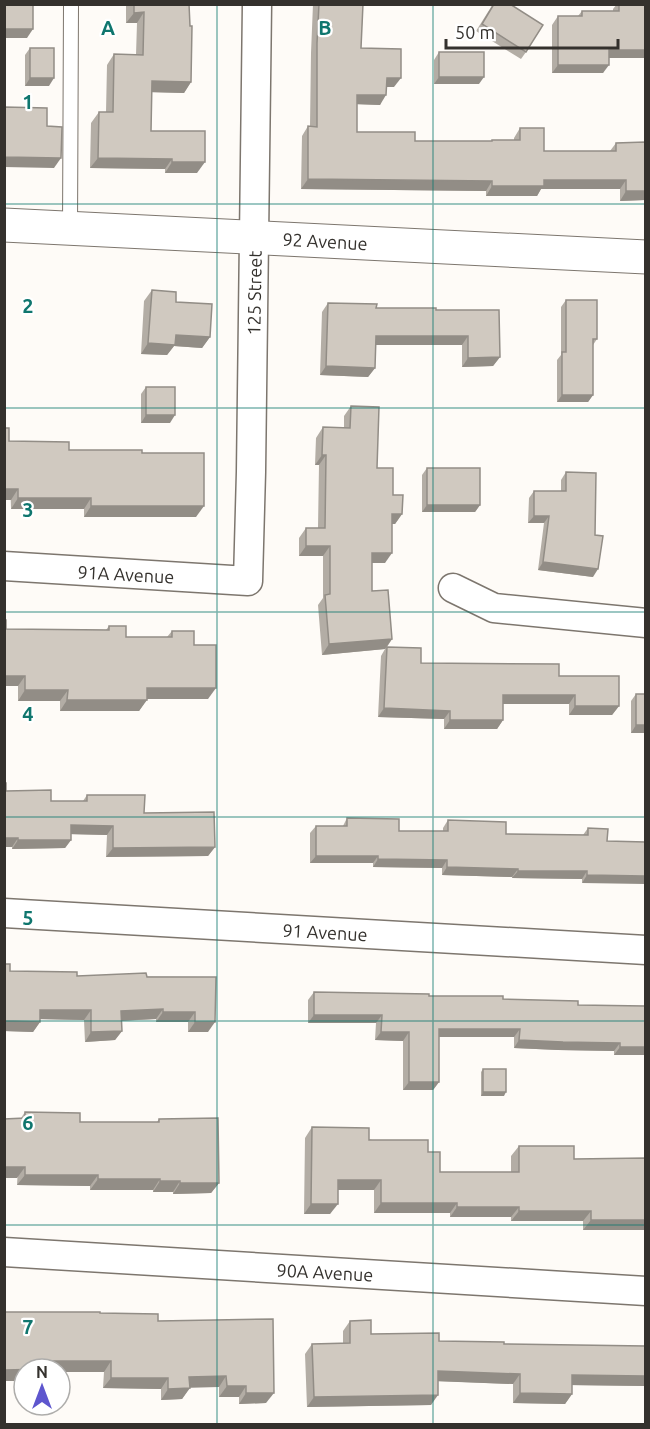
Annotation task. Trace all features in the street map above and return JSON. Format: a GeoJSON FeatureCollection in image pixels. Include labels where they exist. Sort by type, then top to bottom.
{"type":"FeatureCollection","features":[{"type":"Feature","properties":{"kind":"street","name":"125 Street"},"geometry":{"type":"LineString","coordinates":[[248,581],[257,4]]}},
{"type":"Feature","properties":{"kind":"street","name":"92 Avenue"},"geometry":{"type":"LineString","coordinates":[[4,225],[645,257]]}},
{"type":"Feature","properties":{"kind":"street","name":"91A Avenue"},"geometry":{"type":"LineString","coordinates":[[4,566],[248,581]]}},
{"type":"Feature","properties":{"kind":"street"},"geometry":{"type":"LineString","coordinates":[[453,588],[494,608],[645,623]]}},
{"type":"Feature","properties":{"kind":"street","name":"91 Avenue"},"geometry":{"type":"LineString","coordinates":[[4,913],[645,950]]}},
{"type":"Feature","properties":{"kind":"street","name":"90A Avenue"},"geometry":{"type":"LineString","coordinates":[[4,1252],[645,1291]]}},
{"type":"Feature","properties":{"kind":"lane"},"geometry":{"type":"LineString","coordinates":[[70,229],[71,4]]}},
{"type":"Feature","properties":{"kind":"building"},"geometry":{"type":"Polygon","coordinates":[[[4,4],[33,4],[33,29],[4,29],[4,4]]]}},
{"type":"Feature","properties":{"kind":"building"},"geometry":{"type":"Polygon","coordinates":[[[134,4],[189,4],[190,26],[192,26],[191,82],[152,81],[151,131],[205,131],[205,162],[98,158],[99,112],[113,112],[114,54],[143,55],[144,12],[134,13],[134,4]]]}},
{"type":"Feature","properties":{"kind":"building"},"geometry":{"type":"Polygon","coordinates":[[[319,4],[363,4],[361,48],[401,49],[401,78],[387,78],[386,95],[357,95],[357,132],[415,132],[415,141],[492,141],[520,140],[520,128],[544,128],[544,151],[616,151],[616,143],[645,142],[645,191],[626,191],[626,180],[544,180],[544,186],[492,186],[492,181],[308,179],[308,126],[317,127],[319,4]]]}},
{"type":"Feature","properties":{"kind":"building"},"geometry":{"type":"Polygon","coordinates":[[[494,4],[510,4],[543,25],[526,52],[482,24],[494,4]]]}},
{"type":"Feature","properties":{"kind":"building"},"geometry":{"type":"Polygon","coordinates":[[[619,4],[645,4],[645,50],[609,50],[609,65],[558,65],[558,16],[582,16],[582,11],[619,11],[619,4]]]}},
{"type":"Feature","properties":{"kind":"building"},"geometry":{"type":"Polygon","coordinates":[[[30,48],[54,48],[54,78],[30,78],[30,48]]]}},
{"type":"Feature","properties":{"kind":"building"},"geometry":{"type":"Polygon","coordinates":[[[439,52],[484,52],[484,77],[439,77],[439,52]]]}},
{"type":"Feature","properties":{"kind":"building"},"geometry":{"type":"Polygon","coordinates":[[[4,107],[47,108],[47,126],[62,127],[61,158],[4,157],[4,107]]]}},
{"type":"Feature","properties":{"kind":"building"},"geometry":{"type":"Polygon","coordinates":[[[152,290],[176,292],[176,302],[212,304],[210,337],[176,335],[175,345],[148,343],[152,290]]]}},
{"type":"Feature","properties":{"kind":"building"},"geometry":{"type":"Polygon","coordinates":[[[566,300],[597,300],[597,339],[593,339],[593,395],[562,395],[562,352],[566,352],[566,300]]]}},
{"type":"Feature","properties":{"kind":"building"},"geometry":{"type":"Polygon","coordinates":[[[328,303],[377,304],[376,308],[499,310],[500,357],[468,358],[468,336],[376,336],[375,368],[326,366],[328,303]]]}},
{"type":"Feature","properties":{"kind":"building"},"geometry":{"type":"Polygon","coordinates":[[[146,387],[175,387],[175,415],[146,415],[146,387]]]}},
{"type":"Feature","properties":{"kind":"building"},"geometry":{"type":"Polygon","coordinates":[[[351,406],[379,407],[377,468],[393,468],[393,495],[403,495],[402,514],[392,514],[392,553],[372,553],[372,591],[388,590],[392,639],[329,644],[325,595],[330,594],[330,546],[306,546],[306,528],[325,528],[326,455],[322,455],[323,427],[350,428],[351,406]]]}},
{"type":"Feature","properties":{"kind":"building"},"geometry":{"type":"Polygon","coordinates":[[[4,428],[9,428],[9,441],[69,442],[69,450],[204,453],[204,506],[91,506],[91,498],[18,498],[18,489],[4,489],[4,428]]]}},
{"type":"Feature","properties":{"kind":"building"},"geometry":{"type":"Polygon","coordinates":[[[427,468],[480,468],[480,505],[427,505],[427,468]]]}},
{"type":"Feature","properties":{"kind":"building"},"geometry":{"type":"Polygon","coordinates":[[[566,472],[596,473],[595,535],[603,536],[598,569],[543,562],[549,516],[534,516],[534,491],[566,491],[566,472]]]}},
{"type":"Feature","properties":{"kind":"building"},"geometry":{"type":"Polygon","coordinates":[[[4,620],[6,620],[6,629],[109,630],[109,626],[126,626],[126,637],[172,637],[172,631],[194,631],[194,645],[216,645],[216,688],[147,688],[147,700],[67,700],[68,690],[25,690],[25,676],[4,676],[4,620]]]}},
{"type":"Feature","properties":{"kind":"building"},"geometry":{"type":"Polygon","coordinates":[[[387,647],[421,648],[421,663],[559,664],[559,676],[619,676],[619,706],[575,706],[575,695],[503,695],[503,720],[450,720],[450,711],[384,708],[387,647]]]}},
{"type":"Feature","properties":{"kind":"building"},"geometry":{"type":"Polygon","coordinates":[[[636,694],[645,694],[645,725],[636,725],[636,694]]]}},
{"type":"Feature","properties":{"kind":"building"},"geometry":{"type":"Polygon","coordinates":[[[4,783],[6,783],[6,791],[51,790],[51,801],[87,801],[87,795],[145,795],[144,813],[214,812],[215,847],[113,848],[113,826],[71,825],[71,840],[4,838],[4,783]]]}},
{"type":"Feature","properties":{"kind":"building"},"geometry":{"type":"Polygon","coordinates":[[[347,818],[399,819],[399,831],[448,831],[448,820],[506,822],[506,834],[588,835],[588,828],[608,829],[607,841],[645,842],[645,876],[587,875],[587,871],[518,871],[518,869],[447,867],[447,860],[378,859],[378,856],[316,856],[316,826],[347,826],[347,818]]]}},
{"type":"Feature","properties":{"kind":"building"},"geometry":{"type":"Polygon","coordinates":[[[4,964],[10,964],[10,971],[77,972],[77,976],[146,973],[147,977],[216,977],[215,1022],[195,1022],[195,1012],[163,1012],[163,1009],[121,1011],[122,1031],[91,1032],[91,1010],[40,1010],[40,1022],[4,1021],[4,964]]]}},
{"type":"Feature","properties":{"kind":"building"},"geometry":{"type":"Polygon","coordinates":[[[314,992],[503,996],[503,999],[578,1001],[578,1005],[645,1006],[645,1047],[620,1047],[620,1043],[519,1040],[520,1029],[439,1029],[439,1082],[409,1082],[409,1032],[381,1032],[382,1015],[314,1015],[314,992]]]}},
{"type":"Feature","properties":{"kind":"building"},"geometry":{"type":"Polygon","coordinates":[[[483,1069],[506,1069],[506,1092],[483,1092],[483,1069]]]}},
{"type":"Feature","properties":{"kind":"building"},"geometry":{"type":"Polygon","coordinates":[[[25,1112],[80,1113],[80,1122],[159,1122],[159,1119],[218,1118],[219,1183],[180,1183],[180,1181],[160,1181],[160,1179],[98,1179],[98,1175],[25,1175],[25,1167],[4,1167],[4,1119],[25,1118],[25,1112]]]}},
{"type":"Feature","properties":{"kind":"building"},"geometry":{"type":"Polygon","coordinates":[[[312,1127],[369,1128],[369,1140],[428,1140],[428,1152],[440,1152],[440,1172],[519,1172],[519,1146],[574,1146],[574,1159],[645,1158],[645,1220],[591,1220],[591,1211],[519,1211],[519,1207],[457,1207],[457,1203],[381,1203],[381,1180],[338,1180],[338,1204],[311,1204],[312,1127]]]}},
{"type":"Feature","properties":{"kind":"building"},"geometry":{"type":"Polygon","coordinates":[[[4,1312],[158,1314],[158,1321],[273,1319],[274,1393],[246,1393],[246,1386],[227,1386],[226,1376],[189,1377],[190,1388],[168,1389],[168,1378],[111,1378],[111,1361],[72,1361],[72,1357],[12,1357],[12,1370],[4,1370],[4,1312]]]}},
{"type":"Feature","properties":{"kind":"building"},"geometry":{"type":"Polygon","coordinates":[[[371,1320],[371,1334],[439,1333],[439,1341],[645,1346],[645,1376],[572,1375],[572,1394],[520,1393],[520,1374],[438,1371],[438,1395],[314,1397],[312,1344],[350,1343],[350,1321],[371,1320]]]}}]}
